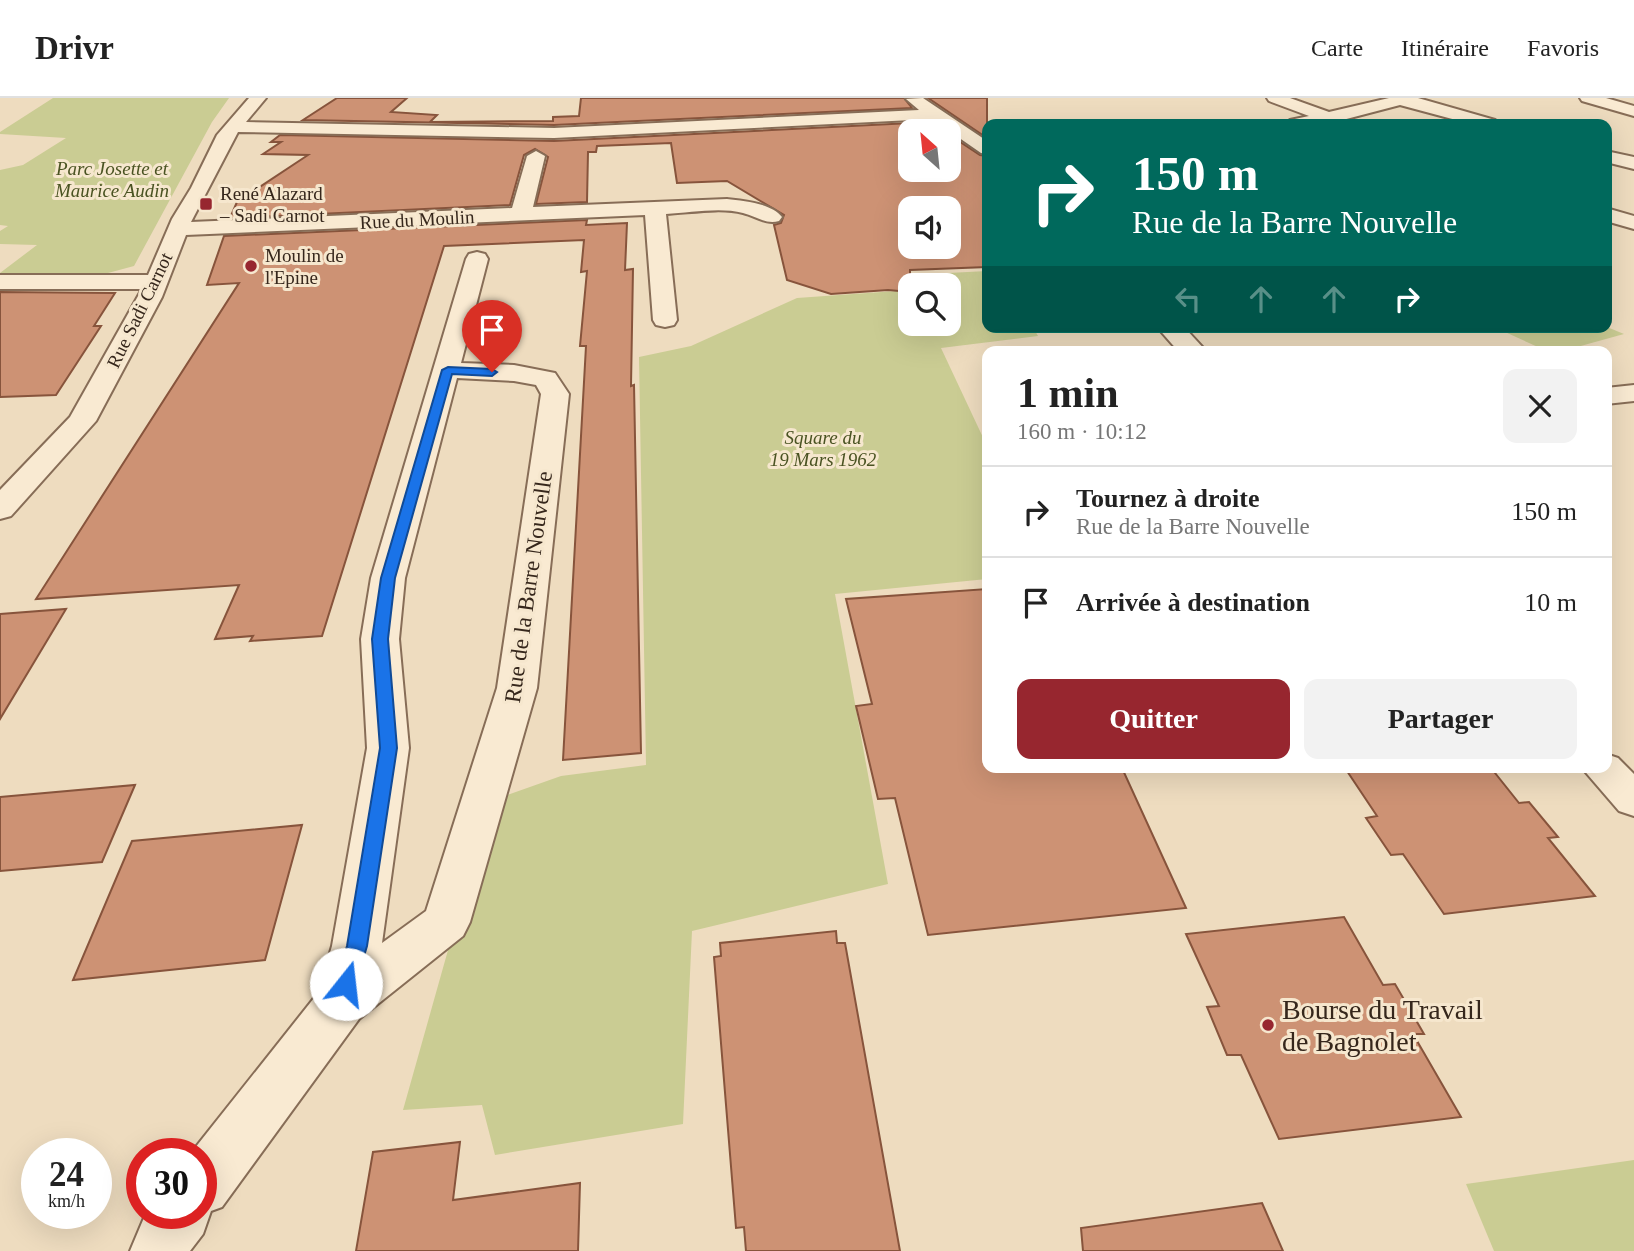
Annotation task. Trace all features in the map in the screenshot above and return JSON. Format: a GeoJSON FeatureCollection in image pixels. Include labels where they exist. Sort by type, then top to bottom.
{"type":"FeatureCollection","features":[{"type":"Feature","properties":{"kind":"street","name":"Rue Sadi Carnot"},"geometry":{"type":"LineString","coordinates":[[0,509],[82,421],[150,297],[154,282],[226,135],[258,98]]}},
{"type":"Feature","properties":{"kind":"street"},"geometry":{"type":"LineString","coordinates":[[913,98],[982,146]]}},
{"type":"Feature","properties":{"kind":"street"},"geometry":{"type":"LineString","coordinates":[[1275,98],[1334,119]]}},
{"type":"Feature","properties":{"kind":"street"},"geometry":{"type":"LineString","coordinates":[[1588,98],[1634,111]]}},
{"type":"Feature","properties":{"kind":"street"},"geometry":{"type":"LineString","coordinates":[[1319,119],[1405,99],[1472,119]]}},
{"type":"Feature","properties":{"kind":"street"},"geometry":{"type":"LineString","coordinates":[[234,127],[554,133],[935,114]]}},
{"type":"Feature","properties":{"kind":"street"},"geometry":{"type":"LineString","coordinates":[[521,214],[536,156]]}},
{"type":"Feature","properties":{"kind":"street"},"geometry":{"type":"LineString","coordinates":[[1612,158],[1634,163]]}},
{"type":"Feature","properties":{"kind":"street","name":"Rue du Moulin"},"geometry":{"type":"LineString","coordinates":[[179,229],[655,208],[746,207],[772,217]]}},
{"type":"Feature","properties":{"kind":"street"},"geometry":{"type":"LineString","coordinates":[[655,208],[665,320]]}},
{"type":"Feature","properties":{"kind":"street"},"geometry":{"type":"LineString","coordinates":[[1612,216],[1634,223]]}},
{"type":"Feature","properties":{"kind":"street","name":"Rue de la Barre Nouvelle"},"geometry":{"type":"LineString","coordinates":[[341,1003],[357,946],[388,748],[380,639],[388,578],[477,259]]}},
{"type":"Feature","properties":{"kind":"street"},"geometry":{"type":"LineString","coordinates":[[0,282],[154,282]]}},
{"type":"Feature","properties":{"kind":"street"},"geometry":{"type":"LineString","coordinates":[[1175,333],[1188,346]]}},
{"type":"Feature","properties":{"kind":"street","name":"Rue de la Barre Nouvelle"},"geometry":{"type":"LineString","coordinates":[[217,1166],[341,1003],[446,922],[517,688],[555,394],[545,379],[514,373],[448,370]]}},
{"type":"Feature","properties":{"kind":"street"},"geometry":{"type":"LineString","coordinates":[[1612,395],[1634,393]]}},
{"type":"Feature","properties":{"kind":"street"},"geometry":{"type":"LineString","coordinates":[[1608,773],[1634,800]]}},
{"type":"Feature","properties":{"kind":"street"},"geometry":{"type":"LineString","coordinates":[[160,1251],[170,1229]]}},
{"type":"Feature","properties":{"kind":"green space","name":"Parc Josette et Maurice Audin"},"geometry":{"type":"Polygon","coordinates":[[[53,98],[229,98],[212,122],[134,266],[108,273],[0,273],[37,245],[0,244],[0,231],[8,226],[0,225],[0,170],[23,165],[66,138],[0,132],[53,98]]]}},
{"type":"Feature","properties":{"kind":"green space","name":"Square du 19 Mars 1962"},"geometry":{"type":"Polygon","coordinates":[[[982,271],[982,333],[1036,333],[1038,336],[941,348],[982,435],[982,579],[835,594],[888,884],[692,931],[683,1124],[495,1155],[482,1105],[403,1110],[490,801],[561,776],[646,765],[639,357],[691,346],[797,298],[898,291],[898,336],[961,336],[961,273],[949,273],[982,271]]]}},
{"type":"Feature","properties":{"kind":"green space"},"geometry":{"type":"Polygon","coordinates":[[[1612,329],[1624,334],[1581,346],[1536,346],[1507,333],[1612,333],[1612,329]]]}},
{"type":"Feature","properties":{"kind":"green space"},"geometry":{"type":"Polygon","coordinates":[[[1634,1160],[1634,1251],[1494,1251],[1466,1184],[1634,1160]]]}},
{"type":"Feature","properties":{"kind":"building"},"geometry":{"type":"Polygon","coordinates":[[[337,98],[407,98],[391,112],[437,115],[430,122],[553,121],[553,117],[579,116],[581,98],[904,98],[912,108],[554,125],[303,120],[337,98]]]}},
{"type":"Feature","properties":{"kind":"building"},"geometry":{"type":"Polygon","coordinates":[[[928,98],[987,98],[987,119],[982,119],[982,135],[928,98]]]}},
{"type":"Feature","properties":{"kind":"building"},"geometry":{"type":"Polygon","coordinates":[[[898,124],[898,182],[961,182],[961,143],[982,155],[982,267],[910,270],[910,273],[898,273],[898,291],[831,294],[787,280],[774,225],[781,223],[784,215],[727,181],[677,183],[671,143],[597,146],[596,152],[588,152],[587,202],[536,204],[548,157],[535,149],[524,155],[510,205],[230,218],[237,202],[308,155],[263,154],[281,142],[271,142],[280,135],[554,141],[898,124]]]}},
{"type":"Feature","properties":{"kind":"building"},"geometry":{"type":"Polygon","coordinates":[[[587,220],[586,225],[627,223],[625,270],[633,269],[631,386],[634,385],[641,753],[563,760],[586,346],[580,346],[587,271],[581,272],[584,240],[444,246],[322,636],[250,641],[253,636],[215,639],[239,585],[36,599],[239,283],[207,285],[224,236],[587,220]]]}},
{"type":"Feature","properties":{"kind":"building"},"geometry":{"type":"Polygon","coordinates":[[[0,292],[115,293],[94,326],[101,326],[56,395],[0,397],[0,292]]]}},
{"type":"Feature","properties":{"kind":"building"},"geometry":{"type":"Polygon","coordinates":[[[982,589],[982,773],[1124,773],[1186,908],[928,935],[895,798],[878,799],[856,706],[872,704],[846,599],[982,589]]]}},
{"type":"Feature","properties":{"kind":"building"},"geometry":{"type":"Polygon","coordinates":[[[66,609],[0,719],[0,614],[66,609]]]}},
{"type":"Feature","properties":{"kind":"building"},"geometry":{"type":"Polygon","coordinates":[[[1348,773],[1495,773],[1519,803],[1529,802],[1558,837],[1548,838],[1595,896],[1444,914],[1403,854],[1391,855],[1366,818],[1377,816],[1348,773]]]}},
{"type":"Feature","properties":{"kind":"building"},"geometry":{"type":"Polygon","coordinates":[[[135,785],[102,862],[0,871],[0,797],[135,785]]]}},
{"type":"Feature","properties":{"kind":"building"},"geometry":{"type":"Polygon","coordinates":[[[302,825],[265,960],[73,980],[132,841],[302,825]]]}},
{"type":"Feature","properties":{"kind":"building"},"geometry":{"type":"Polygon","coordinates":[[[1344,917],[1383,985],[1395,984],[1424,1034],[1413,1034],[1461,1117],[1279,1139],[1241,1055],[1227,1055],[1207,1007],[1219,1006],[1186,934],[1344,917]]]}},
{"type":"Feature","properties":{"kind":"building"},"geometry":{"type":"Polygon","coordinates":[[[836,931],[837,943],[845,943],[900,1251],[746,1251],[744,1227],[736,1228],[714,957],[721,956],[720,943],[836,931]]]}},
{"type":"Feature","properties":{"kind":"building"},"geometry":{"type":"Polygon","coordinates":[[[460,1142],[453,1200],[580,1183],[578,1251],[356,1251],[373,1152],[460,1142]]]}},
{"type":"Feature","properties":{"kind":"building"},"geometry":{"type":"Polygon","coordinates":[[[1262,1203],[1283,1251],[1083,1251],[1081,1228],[1262,1203]]]}},
{"type":"Feature","properties":{"kind":"place","name":"René Alazard – Sadi Carnot"},"geometry":{"type":"Point","coordinates":[206,204]}},
{"type":"Feature","properties":{"kind":"place","name":"Moulin de l'Epine"},"geometry":{"type":"Point","coordinates":[251,266]}},
{"type":"Feature","properties":{"kind":"place","name":"Bourse du Travail de Bagnolet"},"geometry":{"type":"Point","coordinates":[1268,1025]}},
{"type":"Feature","properties":{"kind":"route"},"geometry":{"type":"LineString","coordinates":[[346,984],[357,946],[388,748],[380,639],[388,578],[448,370],[492,372]]}}]}
